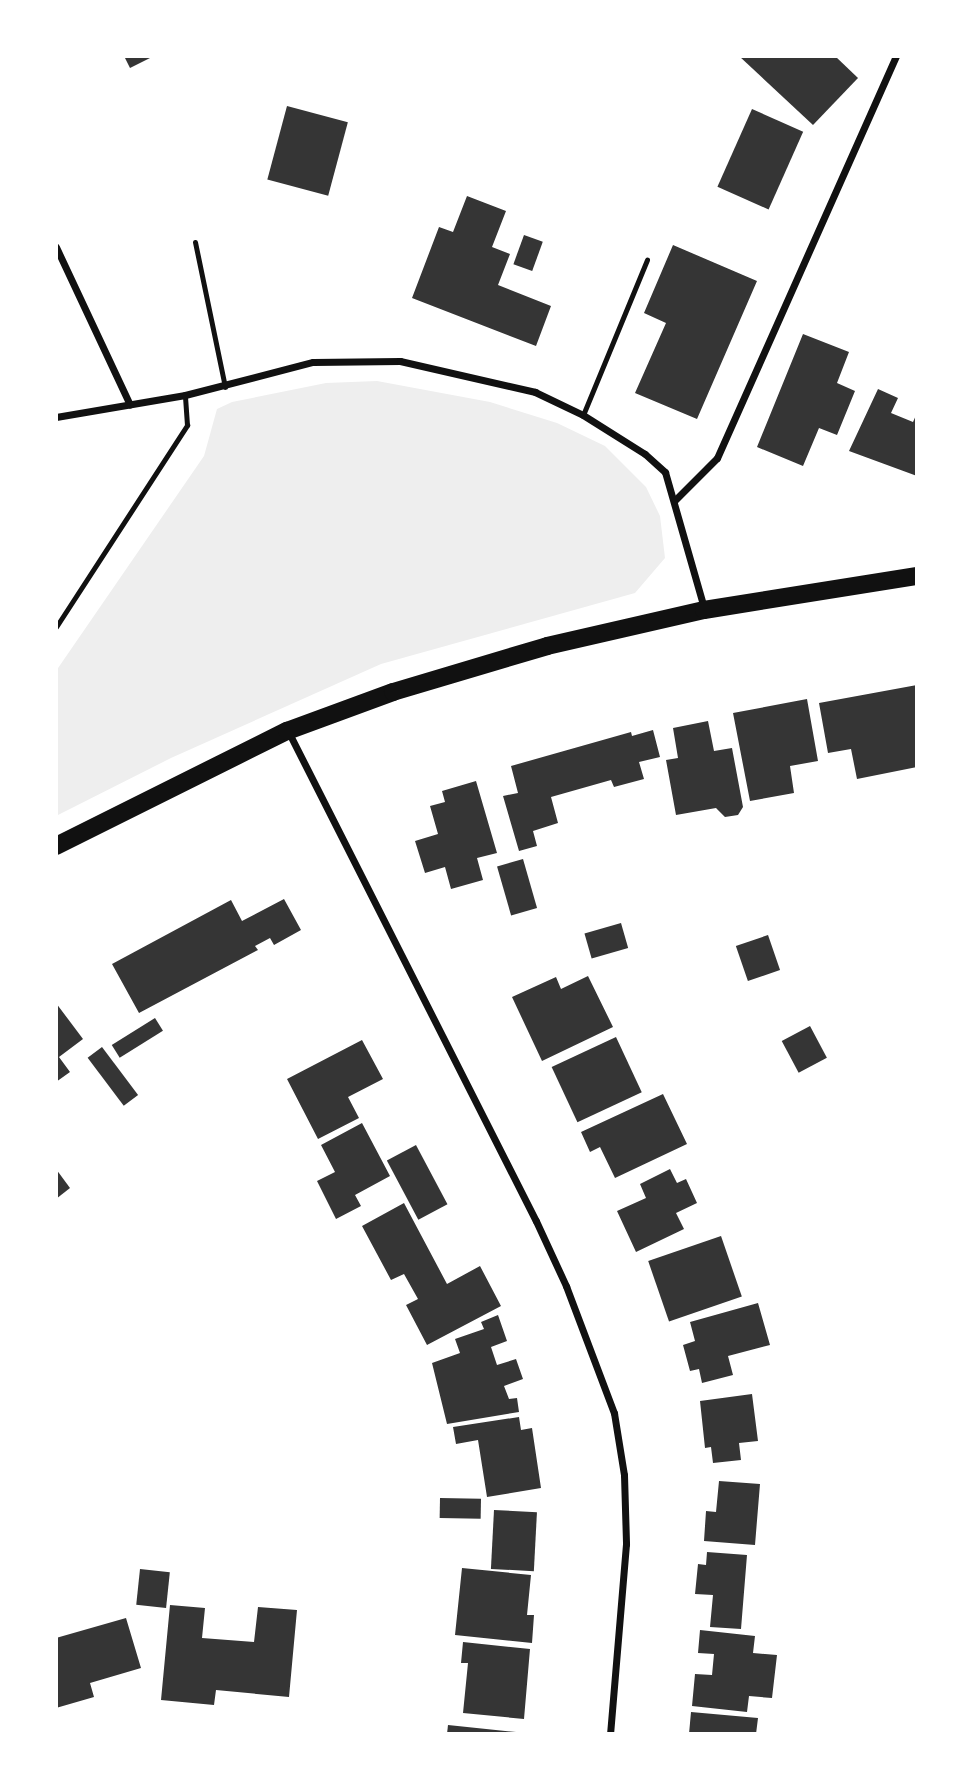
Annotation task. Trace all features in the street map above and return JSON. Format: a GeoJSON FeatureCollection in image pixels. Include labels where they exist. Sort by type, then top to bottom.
{"type":"FeatureCollection","features":[{"type":"Feature","properties":{"kind":"main road"},"geometry":{"type":"LineString","coordinates":[[56,846],[288,731],[393,692],[547,646],[704,610],[917,576]]}},
{"type":"Feature","properties":{"kind":"street"},"geometry":{"type":"LineString","coordinates":[[675,500],[717,458],[896,56]]}},
{"type":"Feature","properties":{"kind":"street"},"geometry":{"type":"LineString","coordinates":[[56,247],[130,405]]}},
{"type":"Feature","properties":{"kind":"street"},"geometry":{"type":"LineString","coordinates":[[56,416],[225,387],[313,362],[400,361],[535,392],[583,415],[655,463],[664,472],[675,500],[704,610]]}},
{"type":"Feature","properties":{"kind":"street"},"geometry":{"type":"LineString","coordinates":[[288,731],[536,1222],[570,1297],[614,1413],[624,1475],[626,1544],[610,1734]]}},
{"type":"Feature","properties":{"kind":"lane"},"geometry":{"type":"LineString","coordinates":[[195,242],[225,387]]}},
{"type":"Feature","properties":{"kind":"lane"},"geometry":{"type":"LineString","coordinates":[[583,415],[647,260]]}},
{"type":"Feature","properties":{"kind":"lane"},"geometry":{"type":"LineString","coordinates":[[56,627],[187,425],[186,395]]}},
{"type":"Feature","properties":{"kind":"shaded area"},"geometry":{"type":"Polygon","coordinates":[[[377,381],[490,402],[557,423],[605,446],[646,487],[660,516],[665,558],[635,593],[381,664],[171,758],[56,816],[56,671],[204,456],[217,409],[232,402],[326,383],[377,381]]]}},
{"type":"Feature","properties":{"kind":"building"},"geometry":{"type":"Polygon","coordinates":[[[124,56],[154,56],[130,68],[124,56]]]}},
{"type":"Feature","properties":{"kind":"building"},"geometry":{"type":"Polygon","coordinates":[[[739,56],[835,56],[858,78],[813,125],[739,56]]]}},
{"type":"Feature","properties":{"kind":"building"},"geometry":{"type":"Polygon","coordinates":[[[287,106],[348,122],[328,196],[267,179],[287,106]]]}},
{"type":"Feature","properties":{"kind":"building"},"geometry":{"type":"Polygon","coordinates":[[[752,109],[803,132],[769,209],[717,187],[752,109]]]}},
{"type":"Feature","properties":{"kind":"building"},"geometry":{"type":"Polygon","coordinates":[[[467,196],[506,211],[492,247],[510,254],[498,285],[551,306],[536,346],[412,298],[439,227],[453,232],[467,196]]]}},
{"type":"Feature","properties":{"kind":"building"},"geometry":{"type":"Polygon","coordinates":[[[524,235],[543,242],[532,271],[513,264],[524,235]]]}},
{"type":"Feature","properties":{"kind":"building"},"geometry":{"type":"Polygon","coordinates":[[[673,245],[757,281],[697,419],[635,393],[666,323],[644,313],[673,245]]]}},
{"type":"Feature","properties":{"kind":"building"},"geometry":{"type":"Polygon","coordinates":[[[803,334],[849,352],[837,383],[855,391],[837,435],[819,428],[803,466],[757,447],[803,334]]]}},
{"type":"Feature","properties":{"kind":"building"},"geometry":{"type":"Polygon","coordinates":[[[878,389],[898,398],[891,413],[913,422],[917,413],[917,476],[849,451],[878,389]]]}},
{"type":"Feature","properties":{"kind":"building"},"geometry":{"type":"Polygon","coordinates":[[[917,685],[917,767],[857,779],[851,749],[828,753],[819,703],[917,685]]]}},
{"type":"Feature","properties":{"kind":"building"},"geometry":{"type":"Polygon","coordinates":[[[807,699],[818,761],[790,766],[794,793],[750,801],[733,713],[807,699]]]}},
{"type":"Feature","properties":{"kind":"building"},"geometry":{"type":"Polygon","coordinates":[[[708,721],[714,751],[732,748],[743,807],[738,815],[725,817],[716,808],[676,815],[666,760],[678,758],[673,728],[708,721]]]}},
{"type":"Feature","properties":{"kind":"building"},"geometry":{"type":"Polygon","coordinates":[[[653,730],[660,757],[639,762],[644,779],[614,787],[611,780],[551,797],[558,823],[533,831],[537,846],[519,851],[503,796],[518,793],[511,766],[631,732],[632,736],[653,730]]]}},
{"type":"Feature","properties":{"kind":"building"},"geometry":{"type":"Polygon","coordinates":[[[476,781],[497,853],[477,858],[483,880],[451,889],[445,867],[425,873],[415,841],[438,834],[430,806],[445,802],[442,791],[476,781]]]}},
{"type":"Feature","properties":{"kind":"building"},"geometry":{"type":"Polygon","coordinates":[[[523,859],[537,908],[511,915],[497,866],[523,859]]]}},
{"type":"Feature","properties":{"kind":"building"},"geometry":{"type":"Polygon","coordinates":[[[284,899],[301,930],[274,945],[270,938],[255,946],[258,950],[139,1013],[112,964],[231,900],[242,921],[284,899]]]}},
{"type":"Feature","properties":{"kind":"building"},"geometry":{"type":"Polygon","coordinates":[[[621,923],[628,948],[592,958],[584,933],[621,923]]]}},
{"type":"Feature","properties":{"kind":"building"},"geometry":{"type":"Polygon","coordinates":[[[768,935],[780,970],[748,981],[736,946],[768,935]]]}},
{"type":"Feature","properties":{"kind":"building"},"geometry":{"type":"Polygon","coordinates":[[[588,976],[613,1027],[542,1061],[512,997],[556,977],[561,989],[588,976]]]}},
{"type":"Feature","properties":{"kind":"building"},"geometry":{"type":"Polygon","coordinates":[[[56,1003],[83,1039],[59,1057],[70,1072],[56,1082],[56,1003]]]}},
{"type":"Feature","properties":{"kind":"building"},"geometry":{"type":"Polygon","coordinates":[[[155,1018],[163,1031],[120,1058],[112,1045],[155,1018]]]}},
{"type":"Feature","properties":{"kind":"building"},"geometry":{"type":"Polygon","coordinates":[[[810,1026],[827,1058],[799,1073],[782,1041],[810,1026]]]}},
{"type":"Feature","properties":{"kind":"building"},"geometry":{"type":"Polygon","coordinates":[[[616,1037],[642,1092],[577,1122],[552,1067],[616,1037]]]}},
{"type":"Feature","properties":{"kind":"building"},"geometry":{"type":"Polygon","coordinates":[[[362,1040],[383,1079],[348,1097],[359,1118],[318,1139],[287,1079],[362,1040]]]}},
{"type":"Feature","properties":{"kind":"building"},"geometry":{"type":"Polygon","coordinates":[[[102,1047],[138,1095],[124,1106],[88,1058],[102,1047]]]}},
{"type":"Feature","properties":{"kind":"building"},"geometry":{"type":"Polygon","coordinates":[[[663,1094],[687,1144],[615,1178],[600,1147],[590,1152],[581,1132],[663,1094]]]}},
{"type":"Feature","properties":{"kind":"building"},"geometry":{"type":"Polygon","coordinates":[[[362,1123],[390,1176],[355,1195],[361,1206],[336,1219],[317,1181],[335,1172],[321,1145],[362,1123]]]}},
{"type":"Feature","properties":{"kind":"building"},"geometry":{"type":"Polygon","coordinates":[[[416,1145],[447,1204],[418,1220],[387,1160],[416,1145]]]}},
{"type":"Feature","properties":{"kind":"building"},"geometry":{"type":"Polygon","coordinates":[[[56,1169],[70,1188],[56,1199],[56,1169]]]}},
{"type":"Feature","properties":{"kind":"building"},"geometry":{"type":"Polygon","coordinates":[[[670,1169],[677,1183],[686,1179],[697,1203],[676,1213],[684,1229],[636,1252],[617,1211],[646,1198],[640,1184],[670,1169]]]}},
{"type":"Feature","properties":{"kind":"building"},"geometry":{"type":"Polygon","coordinates":[[[404,1203],[447,1284],[480,1266],[501,1306],[427,1345],[406,1305],[418,1299],[404,1274],[391,1280],[362,1226],[404,1203]]]}},
{"type":"Feature","properties":{"kind":"building"},"geometry":{"type":"Polygon","coordinates":[[[721,1236],[742,1297],[669,1322],[648,1261],[721,1236]]]}},
{"type":"Feature","properties":{"kind":"building"},"geometry":{"type":"Polygon","coordinates":[[[758,1303],[770,1345],[728,1356],[733,1375],[702,1383],[699,1369],[690,1371],[683,1345],[695,1341],[690,1322],[758,1303]]]}},
{"type":"Feature","properties":{"kind":"building"},"geometry":{"type":"Polygon","coordinates":[[[498,1315],[507,1341],[491,1347],[497,1365],[516,1359],[523,1379],[504,1386],[509,1399],[517,1398],[519,1412],[447,1424],[432,1363],[460,1353],[455,1339],[484,1329],[481,1322],[498,1315]]]}},
{"type":"Feature","properties":{"kind":"building"},"geometry":{"type":"Polygon","coordinates":[[[752,1394],[758,1441],[739,1443],[741,1460],[713,1463],[711,1447],[705,1448],[700,1401],[752,1394]]]}},
{"type":"Feature","properties":{"kind":"building"},"geometry":{"type":"Polygon","coordinates":[[[519,1417],[521,1430],[532,1428],[541,1488],[487,1497],[478,1440],[456,1444],[453,1427],[519,1417]]]}},
{"type":"Feature","properties":{"kind":"building"},"geometry":{"type":"Polygon","coordinates":[[[719,1481],[760,1484],[755,1545],[704,1541],[706,1511],[716,1512],[719,1481]]]}},
{"type":"Feature","properties":{"kind":"building"},"geometry":{"type":"Polygon","coordinates":[[[440,1498],[481,1499],[481,1519],[440,1518],[440,1498]]]}},
{"type":"Feature","properties":{"kind":"building"},"geometry":{"type":"Polygon","coordinates":[[[494,1510],[537,1512],[534,1571],[491,1569],[494,1510]]]}},
{"type":"Feature","properties":{"kind":"building"},"geometry":{"type":"Polygon","coordinates":[[[707,1552],[747,1555],[741,1629],[710,1627],[713,1595],[695,1594],[698,1564],[706,1565],[707,1552]]]}},
{"type":"Feature","properties":{"kind":"building"},"geometry":{"type":"Polygon","coordinates":[[[462,1568],[531,1575],[527,1615],[534,1615],[532,1643],[455,1635],[462,1568]]]}},
{"type":"Feature","properties":{"kind":"building"},"geometry":{"type":"Polygon","coordinates":[[[140,1569],[170,1572],[166,1608],[136,1605],[140,1569]]]}},
{"type":"Feature","properties":{"kind":"building"},"geometry":{"type":"Polygon","coordinates":[[[170,1605],[205,1608],[202,1638],[254,1642],[258,1607],[297,1610],[289,1697],[216,1690],[214,1705],[161,1700],[170,1605]]]}},
{"type":"Feature","properties":{"kind":"building"},"geometry":{"type":"Polygon","coordinates":[[[126,1618],[141,1668],[90,1683],[94,1697],[56,1708],[56,1638],[126,1618]]]}},
{"type":"Feature","properties":{"kind":"building"},"geometry":{"type":"Polygon","coordinates":[[[700,1630],[755,1636],[753,1653],[777,1655],[772,1698],[749,1696],[747,1712],[692,1706],[695,1674],[712,1675],[714,1654],[698,1653],[700,1630]]]}},
{"type":"Feature","properties":{"kind":"building"},"geometry":{"type":"Polygon","coordinates":[[[463,1642],[530,1649],[524,1719],[463,1713],[468,1663],[461,1663],[463,1642]]]}},
{"type":"Feature","properties":{"kind":"building"},"geometry":{"type":"Polygon","coordinates":[[[691,1712],[758,1718],[756,1734],[689,1734],[691,1712]]]}},
{"type":"Feature","properties":{"kind":"building"},"geometry":{"type":"Polygon","coordinates":[[[448,1725],[516,1732],[516,1734],[447,1734],[448,1725]]]}}]}
